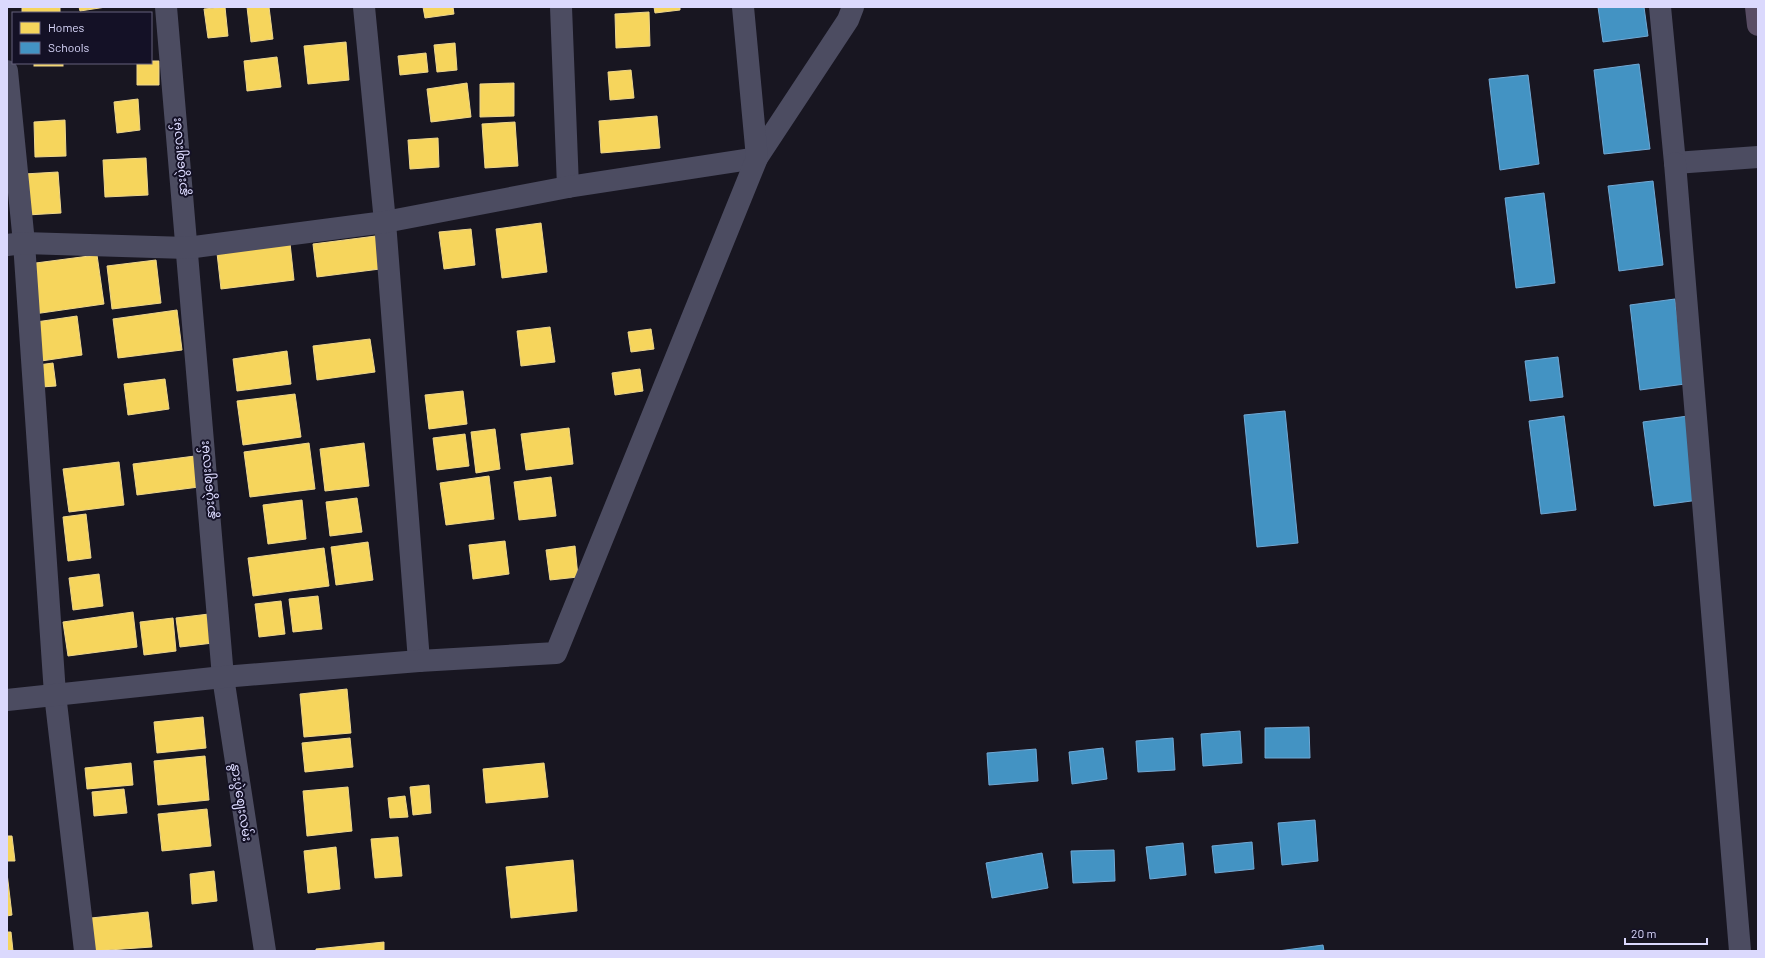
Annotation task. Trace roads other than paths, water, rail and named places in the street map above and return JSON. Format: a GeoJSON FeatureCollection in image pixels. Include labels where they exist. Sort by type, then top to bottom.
{"type":"FeatureCollection","features":[{"type":"Feature","properties":{"kind":"highway"},"geometry":{"type":"LineString","coordinates":[[1756,7],[1758,25]]}},
{"type":"Feature","properties":{"kind":"street","name":"နွားပွဲဈေးလမ်း"},"geometry":{"type":"LineString","coordinates":[[166,7],[224,676],[265,951]]}},
{"type":"Feature","properties":{"kind":"street"},"geometry":{"type":"LineString","coordinates":[[364,7],[385,222],[419,661]]}},
{"type":"Feature","properties":{"kind":"street"},"geometry":{"type":"LineString","coordinates":[[561,7],[568,187]]}},
{"type":"Feature","properties":{"kind":"street"},"geometry":{"type":"LineString","coordinates":[[743,7],[757,158]]}},
{"type":"Feature","properties":{"kind":"street"},"geometry":{"type":"LineString","coordinates":[[7,700],[224,676],[419,661],[556,653],[757,158],[848,20],[853,7]]}},
{"type":"Feature","properties":{"kind":"street"},"geometry":{"type":"LineString","coordinates":[[1660,7],[1675,163],[1740,951]]}},
{"type":"Feature","properties":{"kind":"street"},"geometry":{"type":"LineString","coordinates":[[7,71],[16,244],[56,694],[85,951]]}},
{"type":"Feature","properties":{"kind":"street"},"geometry":{"type":"LineString","coordinates":[[1675,163],[1758,157]]}},
{"type":"Feature","properties":{"kind":"street"},"geometry":{"type":"LineString","coordinates":[[16,244],[187,248],[385,222],[568,187],[757,158]]}}]}
